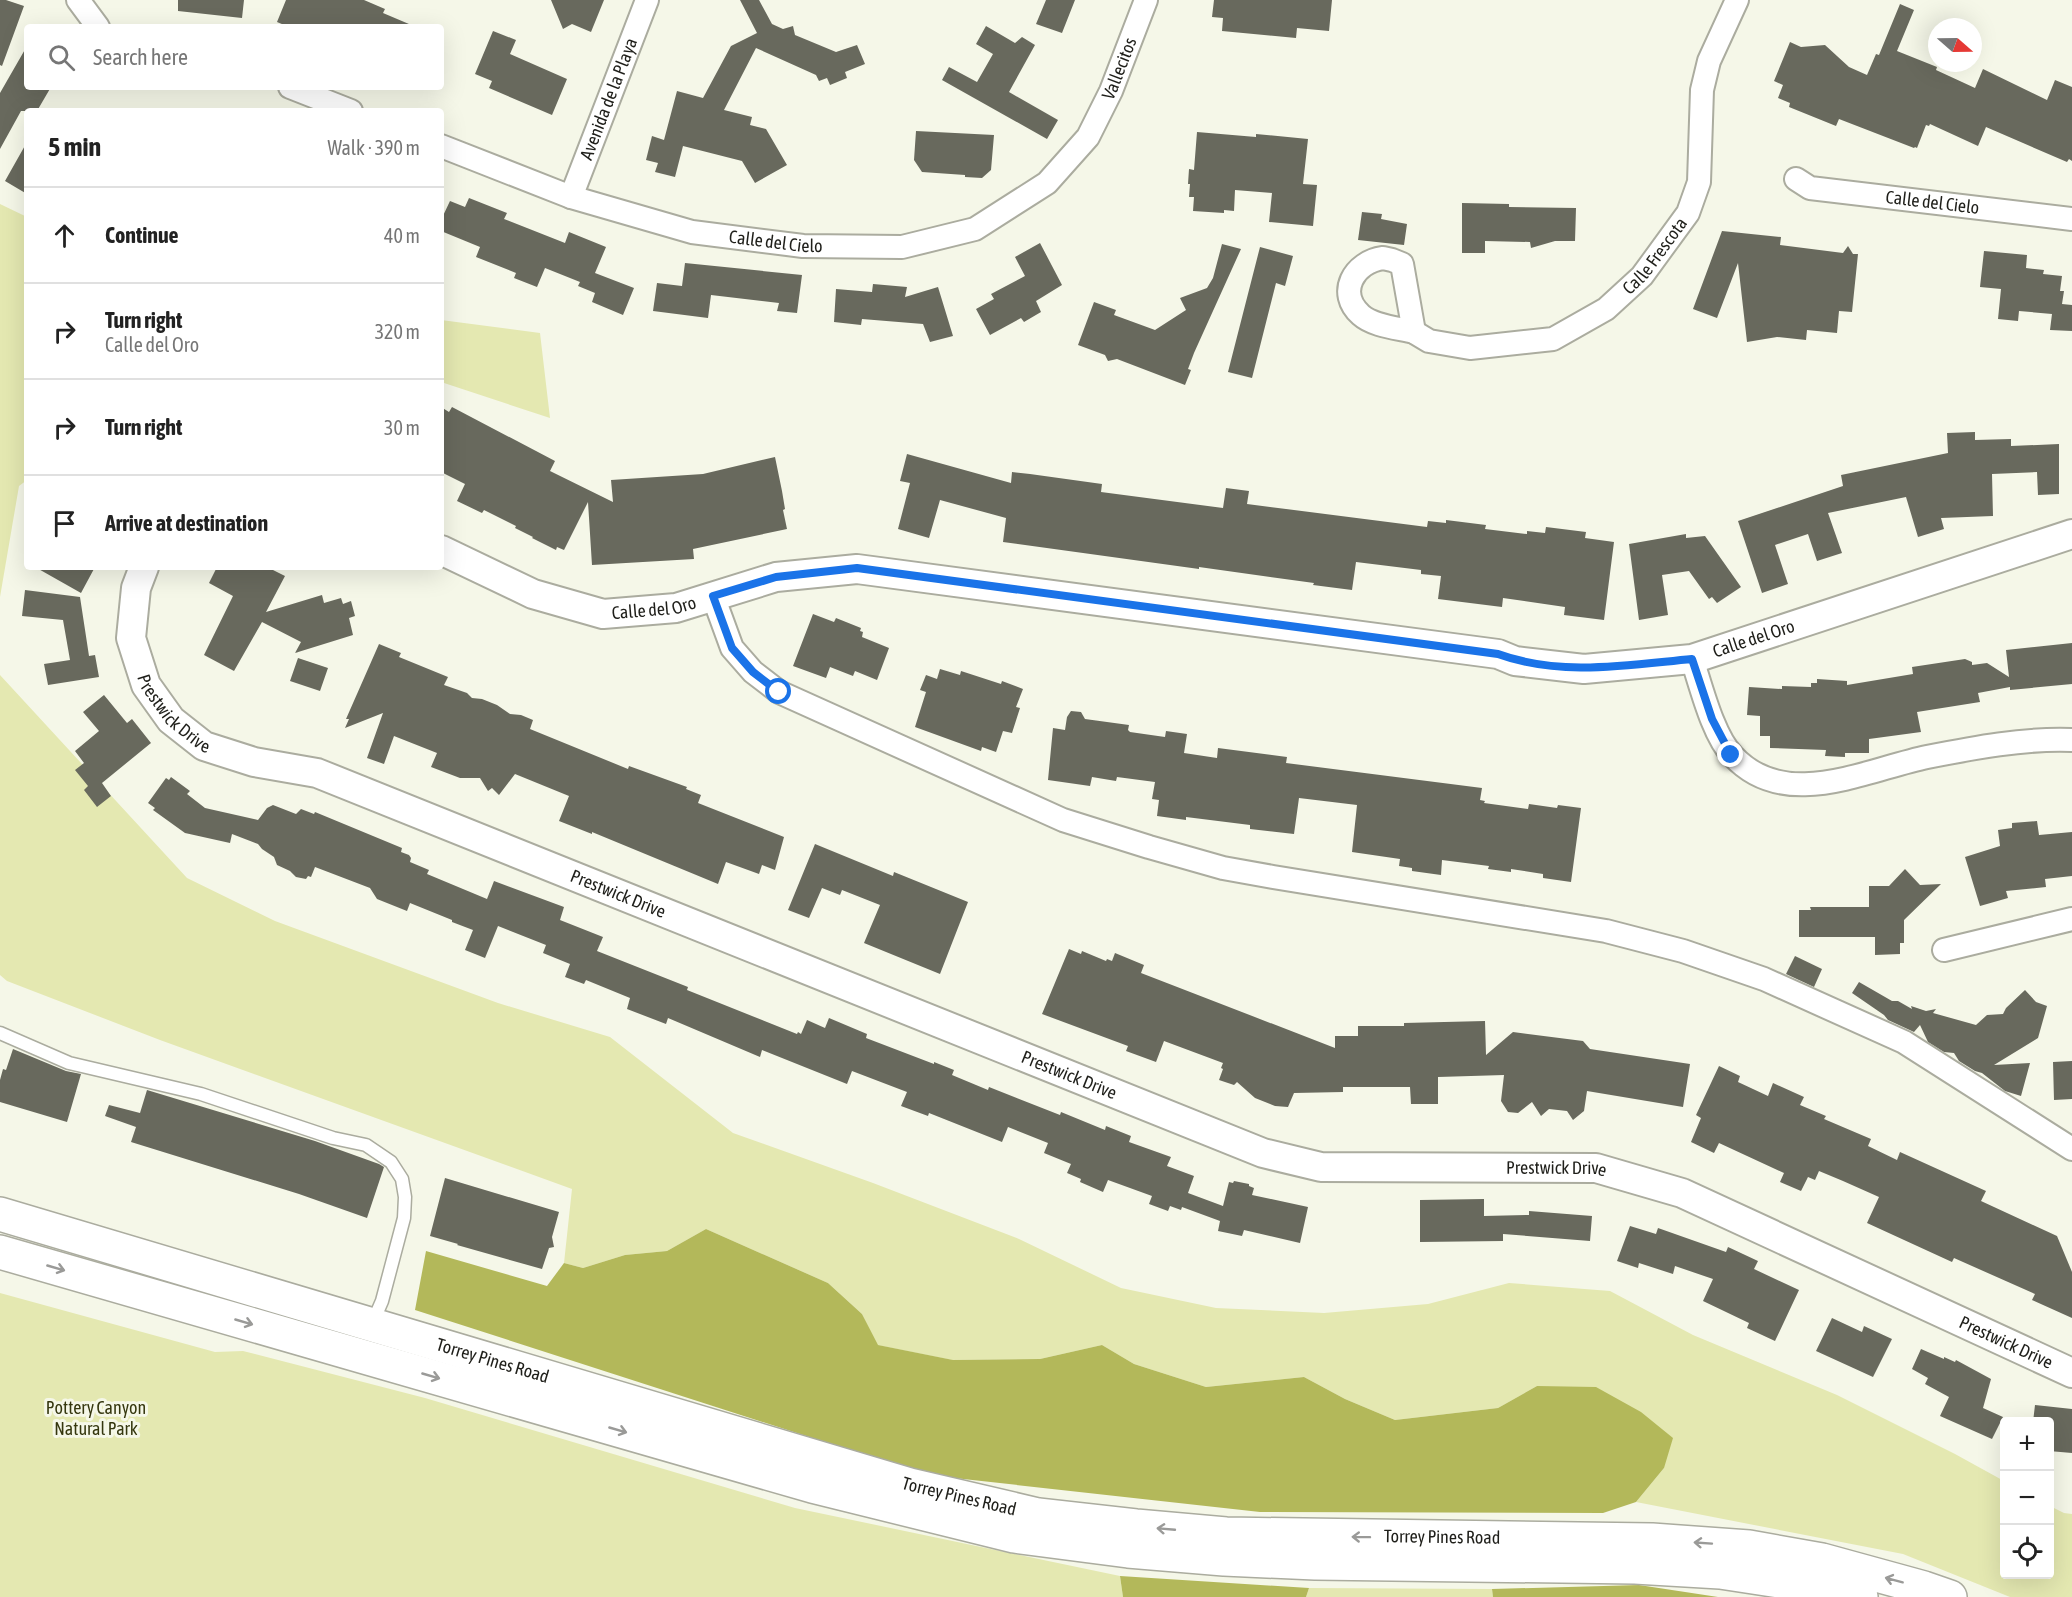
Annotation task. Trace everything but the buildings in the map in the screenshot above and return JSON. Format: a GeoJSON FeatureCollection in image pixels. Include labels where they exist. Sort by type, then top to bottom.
{"type":"FeatureCollection","features":[{"type":"Feature","properties":{"kind":"main road","name":"Torrey Pines Road"},"geometry":{"type":"LineString","coordinates":[[0,1214],[910,1485],[1038,1515],[1227,1534],[1652,1540],[1749,1547],[1822,1560],[1950,1597]]}},
{"type":"Feature","properties":{"kind":"main road","name":"Torrey Pines Road"},"geometry":{"type":"LineString","coordinates":[[0,1252],[812,1486],[1014,1536],[1128,1551],[1224,1559],[1315,1563],[1635,1567],[1720,1572],[1832,1589],[1861,1597]]}},
{"type":"Feature","properties":{"kind":"street"},"geometry":{"type":"LineString","coordinates":[[78,0],[96,24]]}},
{"type":"Feature","properties":{"kind":"street","name":"Avenida de la Playa"},"geometry":{"type":"LineString","coordinates":[[571,197],[647,0]]}},
{"type":"Feature","properties":{"kind":"street","name":"Vallecitos"},"geometry":{"type":"LineString","coordinates":[[1088,137],[1111,91],[1146,0]]}},
{"type":"Feature","properties":{"kind":"street","name":"Calle Frescota"},"geometry":{"type":"LineString","coordinates":[[1413,332],[1429,341],[1470,348],[1553,339],[1606,309],[1642,276],[1688,213],[1699,182],[1702,90],[1709,61],[1737,0]]}},
{"type":"Feature","properties":{"kind":"street"},"geometry":{"type":"LineString","coordinates":[[298,90],[343,108]]}},
{"type":"Feature","properties":{"kind":"street","name":"Calle del Cielo"},"geometry":{"type":"LineString","coordinates":[[444,147],[571,197],[692,232],[803,246],[902,247],[975,229],[1047,183],[1088,137]]}},
{"type":"Feature","properties":{"kind":"street","name":"Calle del Cielo"},"geometry":{"type":"LineString","coordinates":[[1796,179],[1810,188],[2072,219]]}},
{"type":"Feature","properties":{"kind":"street","name":"Calle del Oro"},"geometry":{"type":"LineString","coordinates":[[444,551],[533,594],[603,614],[676,608],[776,577],[857,568],[1486,653],[1515,661],[1584,669],[1692,659],[2072,534]]}},
{"type":"Feature","properties":{"kind":"street","name":"Prestwick Drive"},"geometry":{"type":"LineString","coordinates":[[143,570],[136,588],[131,638],[146,685],[171,720],[204,746],[254,762],[317,773],[1263,1153],[1321,1167],[1596,1168],[1682,1192],[2072,1373]]}},
{"type":"Feature","properties":{"kind":"street"},"geometry":{"type":"LineString","coordinates":[[713,596],[732,648],[753,672],[779,692],[1063,820],[1149,848],[1223,868],[1606,931],[1683,951],[1764,979],[1904,1042],[2072,1149]]}},
{"type":"Feature","properties":{"kind":"street"},"geometry":{"type":"LineString","coordinates":[[1692,659],[1712,719],[1731,755],[1754,775],[1786,784],[1819,785],[1927,757],[2042,739],[2072,740]]}},
{"type":"Feature","properties":{"kind":"street"},"geometry":{"type":"LineString","coordinates":[[1944,950],[2072,919]]}},
{"type":"Feature","properties":{"kind":"lane"},"geometry":{"type":"LineString","coordinates":[[0,1033],[69,1063],[201,1094],[333,1138],[366,1145],[392,1162],[402,1179],[405,1197],[404,1218],[382,1301],[372,1325]]}},
{"type":"Feature","properties":{"kind":"green space"},"geometry":{"type":"Polygon","coordinates":[[[0,204],[24,216],[24,482],[19,486],[0,597],[0,204]]]}},
{"type":"Feature","properties":{"kind":"green space"},"geometry":{"type":"Polygon","coordinates":[[[444,320],[540,333],[550,418],[444,383],[444,320]]]}},
{"type":"Feature","properties":{"kind":"green space"},"geometry":{"type":"Polygon","coordinates":[[[0,675],[187,878],[275,921],[498,1003],[610,1037],[733,1133],[1019,1239],[1121,1288],[1216,1308],[1324,1313],[1428,1304],[1509,1283],[1610,1291],[1693,1335],[1837,1395],[2000,1479],[2000,1579],[2054,1579],[2054,1508],[2072,1514],[2072,1597],[2010,1597],[1903,1554],[1636,1502],[1664,1468],[1537,1386],[1498,1408],[1395,1420],[1345,1399],[1304,1377],[1206,1387],[1134,1364],[1102,1345],[1040,1359],[952,1360],[877,1345],[862,1314],[828,1283],[706,1229],[667,1251],[625,1255],[583,1268],[564,1263],[572,1189],[160,1040],[7,981],[0,975],[0,675]]]}},
{"type":"Feature","properties":{"kind":"green space"},"geometry":{"type":"Polygon","coordinates":[[[706,1229],[828,1283],[862,1314],[878,1345],[953,1360],[1040,1359],[1102,1345],[1134,1364],[1206,1387],[1304,1377],[1345,1399],[1395,1420],[1498,1408],[1537,1386],[1596,1387],[1641,1412],[1673,1438],[1664,1468],[1636,1502],[1603,1513],[1260,1512],[927,1475],[415,1310],[426,1251],[547,1286],[564,1263],[583,1268],[625,1255],[667,1251],[706,1229]]]}},
{"type":"Feature","properties":{"kind":"green space","name":"Pottery Canyon Natural Park"},"geometry":{"type":"Polygon","coordinates":[[[0,1293],[215,1352],[243,1351],[425,1398],[795,1508],[1120,1576],[1123,1597],[0,1597],[0,1293]]]}},
{"type":"Feature","properties":{"kind":"green space"},"geometry":{"type":"Polygon","coordinates":[[[1120,1576],[1309,1588],[1306,1597],[1123,1597],[1120,1576]]]}},
{"type":"Feature","properties":{"kind":"green space"},"geometry":{"type":"Polygon","coordinates":[[[1639,1585],[1718,1597],[1493,1597],[1492,1589],[1639,1585]]]}},
{"type":"Feature","properties":{"kind":"green space"},"geometry":{"type":"Polygon","coordinates":[[[1309,1588],[1492,1589],[1493,1597],[1306,1597],[1309,1588]]]}},
{"type":"Feature","properties":{"kind":"route"},"geometry":{"type":"LineString","coordinates":[[779,692],[753,672],[732,648],[713,596],[776,577],[857,568],[1498,654],[1515,661],[1584,669],[1692,659],[1712,719],[1731,755]]}}]}
